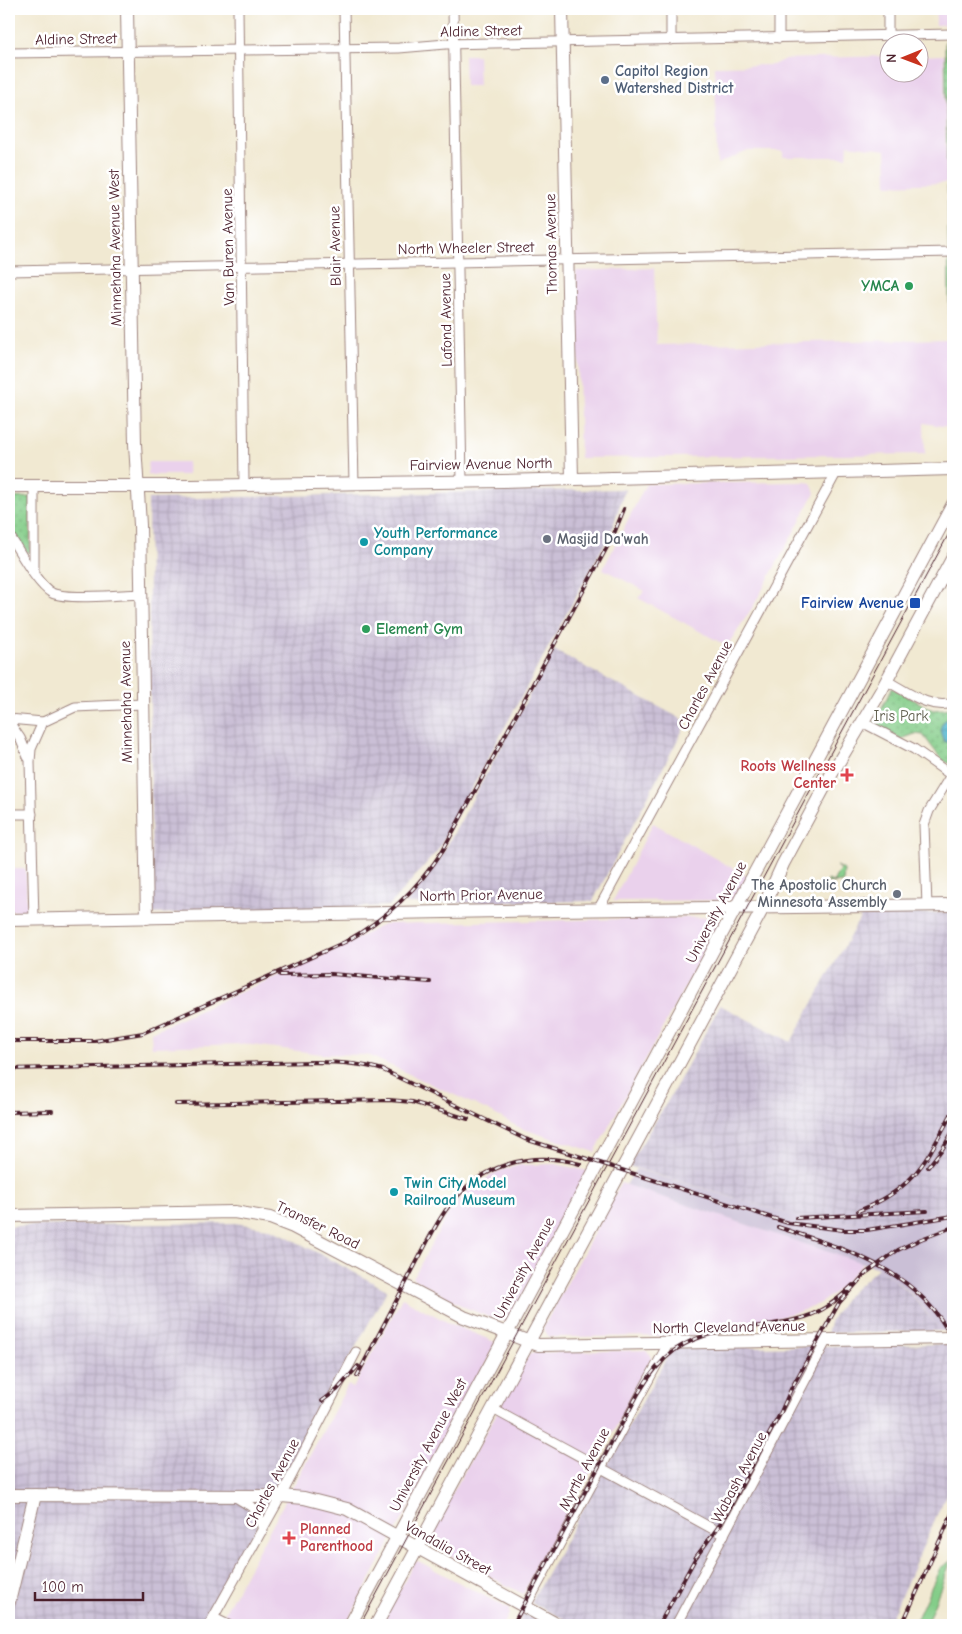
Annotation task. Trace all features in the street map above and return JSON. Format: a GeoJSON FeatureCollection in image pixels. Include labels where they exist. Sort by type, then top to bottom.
{"type":"FeatureCollection","features":[{"type":"Feature","properties":{"kind":"street","name":"Minnehaha Avenue West"},"geometry":{"type":"LineString","coordinates":[[127,9],[131,268],[138,486]]}},
{"type":"Feature","properties":{"kind":"street","name":"Van Buren Avenue"},"geometry":{"type":"LineString","coordinates":[[238,9],[244,485]]}},
{"type":"Feature","properties":{"kind":"street","name":"Blair Avenue"},"geometry":{"type":"LineString","coordinates":[[344,9],[354,484]]}},
{"type":"Feature","properties":{"kind":"street","name":"Lafond Avenue"},"geometry":{"type":"LineString","coordinates":[[453,9],[462,481]]}},
{"type":"Feature","properties":{"kind":"street","name":"Thomas Avenue"},"geometry":{"type":"LineString","coordinates":[[562,9],[572,479]]}},
{"type":"Feature","properties":{"kind":"street"},"geometry":{"type":"LineString","coordinates":[[671,9],[671,40]]}},
{"type":"Feature","properties":{"kind":"street"},"geometry":{"type":"LineString","coordinates":[[779,9],[779,38]]}},
{"type":"Feature","properties":{"kind":"street"},"geometry":{"type":"LineString","coordinates":[[888,9],[888,32]]}},
{"type":"Feature","properties":{"kind":"street","name":"Aldine Street"},"geometry":{"type":"LineString","coordinates":[[930,35],[953,34]]}},
{"type":"Feature","properties":{"kind":"street","name":"Aldine Street"},"geometry":{"type":"LineString","coordinates":[[9,53],[345,47],[399,48],[454,44],[563,44],[880,36]]}},
{"type":"Feature","properties":{"kind":"street","name":"North Wheeler Street"},"geometry":{"type":"LineString","coordinates":[[9,271],[953,252]]}},
{"type":"Feature","properties":{"kind":"street","name":"Fairview Avenue North"},"geometry":{"type":"LineString","coordinates":[[9,486],[354,484],[953,469]]}},
{"type":"Feature","properties":{"kind":"street","name":"Charles Avenue"},"geometry":{"type":"LineString","coordinates":[[598,910],[836,473]]}},
{"type":"Feature","properties":{"kind":"street"},"geometry":{"type":"LineString","coordinates":[[34,486],[34,571]]}},
{"type":"Feature","properties":{"kind":"street","name":"Minnehaha Avenue"},"geometry":{"type":"LineString","coordinates":[[138,486],[147,918]]}},
{"type":"Feature","properties":{"kind":"street","name":"University Avenue"},"geometry":{"type":"LineString","coordinates":[[507,1334],[953,504]]}},
{"type":"Feature","properties":{"kind":"street"},"geometry":{"type":"LineString","coordinates":[[9,535],[46,588],[57,595],[141,594]]}},
{"type":"Feature","properties":{"kind":"street"},"geometry":{"type":"LineString","coordinates":[[376,1625],[530,1343],[763,908],[786,858],[887,681],[953,557]]}},
{"type":"Feature","properties":{"kind":"street"},"geometry":{"type":"LineString","coordinates":[[887,681],[930,704],[942,706],[953,703]]}},
{"type":"Feature","properties":{"kind":"street"},"geometry":{"type":"LineString","coordinates":[[9,720],[43,722],[75,706],[143,704]]}},
{"type":"Feature","properties":{"kind":"street"},"geometry":{"type":"LineString","coordinates":[[9,720],[20,738],[30,762]]}},
{"type":"Feature","properties":{"kind":"street"},"geometry":{"type":"LineString","coordinates":[[34,920],[30,762],[31,749],[43,722]]}},
{"type":"Feature","properties":{"kind":"street"},"geometry":{"type":"LineString","coordinates":[[862,722],[914,750],[952,774],[929,811],[924,824],[927,906]]}},
{"type":"Feature","properties":{"kind":"street"},"geometry":{"type":"LineString","coordinates":[[9,814],[32,814]]}},
{"type":"Feature","properties":{"kind":"street","name":"North Prior Avenue"},"geometry":{"type":"LineString","coordinates":[[9,920],[953,905]]}},
{"type":"Feature","properties":{"kind":"street","name":"Transfer Road"},"geometry":{"type":"LineString","coordinates":[[9,1216],[234,1212],[270,1218],[292,1227],[435,1303],[507,1334]]}},
{"type":"Feature","properties":{"kind":"street","name":"North Cleveland Avenue"},"geometry":{"type":"LineString","coordinates":[[507,1334],[530,1343],[546,1346],[953,1338]]}},
{"type":"Feature","properties":{"kind":"street","name":"University Avenue West"},"geometry":{"type":"LineString","coordinates":[[350,1625],[507,1334]]}},
{"type":"Feature","properties":{"kind":"street","name":"Wabash Avenue"},"geometry":{"type":"LineString","coordinates":[[676,1625],[826,1341]]}},
{"type":"Feature","properties":{"kind":"street","name":"Myrtle Avenue"},"geometry":{"type":"LineString","coordinates":[[525,1608],[668,1344]]}},
{"type":"Feature","properties":{"kind":"street","name":"Charles Avenue"},"geometry":{"type":"LineString","coordinates":[[212,1621],[281,1496],[356,1352]]}},
{"type":"Feature","properties":{"kind":"street"},"geometry":{"type":"LineString","coordinates":[[493,1409],[724,1535]]}},
{"type":"Feature","properties":{"kind":"street","name":"Vandalia Street"},"geometry":{"type":"LineString","coordinates":[[9,1495],[281,1496],[304,1498],[347,1509],[558,1625]]}},
{"type":"Feature","properties":{"kind":"street"},"geometry":{"type":"LineString","coordinates":[[9,1602],[35,1495]]}},
{"type":"Feature","properties":{"kind":"street","name":"Vandalia Street"},"geometry":{"type":"LineString","coordinates":[[232,1496],[247,1502],[257,1510],[262,1530]]}},
{"type":"Feature","properties":{"kind":"street"},"geometry":{"type":"LineString","coordinates":[[212,1621],[228,1625]]}},
{"type":"Feature","properties":{"kind":"shaded area"},"geometry":{"type":"Polygon","coordinates":[[[936,9],[953,9],[953,24],[936,25],[936,9]]]}},
{"type":"Feature","properties":{"kind":"shaded area"},"geometry":{"type":"Polygon","coordinates":[[[464,55],[478,55],[479,86],[465,86],[464,55]]]}},
{"type":"Feature","properties":{"kind":"shaded area"},"geometry":{"type":"Polygon","coordinates":[[[944,55],[946,183],[887,185],[886,150],[848,145],[847,157],[783,157],[783,151],[748,151],[717,164],[715,66],[773,65],[785,59],[880,56],[880,82],[930,82],[930,56],[944,55]]]}},
{"type":"Feature","properties":{"kind":"shaded area"},"geometry":{"type":"Polygon","coordinates":[[[654,268],[657,345],[949,339],[950,420],[953,422],[953,428],[924,423],[925,454],[580,458],[576,271],[654,268]]]}},
{"type":"Feature","properties":{"kind":"shaded area"},"geometry":{"type":"Polygon","coordinates":[[[148,462],[188,462],[188,475],[148,475],[148,462]]]}},
{"type":"Feature","properties":{"kind":"shaded area"},"geometry":{"type":"Polygon","coordinates":[[[811,483],[815,493],[754,605],[727,646],[638,598],[645,591],[603,569],[646,484],[811,483]]]}},
{"type":"Feature","properties":{"kind":"shaded area"},"geometry":{"type":"Polygon","coordinates":[[[625,489],[611,532],[438,850],[389,906],[152,914],[148,499],[625,489]]]}},
{"type":"Feature","properties":{"kind":"shaded area"},"geometry":{"type":"Polygon","coordinates":[[[554,650],[687,722],[593,901],[406,904],[442,855],[554,650]]]}},
{"type":"Feature","properties":{"kind":"shaded area"},"geometry":{"type":"Polygon","coordinates":[[[653,823],[748,877],[738,900],[613,901],[653,823]]]}},
{"type":"Feature","properties":{"kind":"shaded area"},"geometry":{"type":"Polygon","coordinates":[[[9,869],[26,869],[27,911],[9,911],[9,869]]]}},
{"type":"Feature","properties":{"kind":"shaded area"},"geometry":{"type":"Polygon","coordinates":[[[953,912],[953,1211],[861,1223],[809,1220],[628,1166],[672,1094],[720,1005],[791,1042],[861,916],[953,912]]]}},
{"type":"Feature","properties":{"kind":"shaded area"},"geometry":{"type":"Polygon","coordinates":[[[718,917],[721,921],[595,1152],[520,1128],[489,1111],[368,1055],[322,1054],[244,1044],[152,1047],[151,1032],[340,948],[384,924],[718,917]]]}},
{"type":"Feature","properties":{"kind":"shaded area"},"geometry":{"type":"Polygon","coordinates":[[[555,1164],[588,1171],[510,1319],[506,1321],[496,1320],[462,1306],[413,1278],[448,1214],[470,1188],[499,1171],[520,1165],[555,1164]]]}},
{"type":"Feature","properties":{"kind":"shaded area"},"geometry":{"type":"Polygon","coordinates":[[[636,1169],[809,1220],[861,1223],[953,1211],[953,1330],[941,1331],[908,1290],[878,1268],[626,1185],[636,1169]]]}},
{"type":"Feature","properties":{"kind":"shaded area"},"geometry":{"type":"Polygon","coordinates":[[[621,1183],[861,1262],[862,1264],[838,1290],[819,1304],[798,1312],[698,1336],[549,1337],[543,1328],[621,1183]]]}},
{"type":"Feature","properties":{"kind":"shaded area"},"geometry":{"type":"Polygon","coordinates":[[[235,1223],[268,1228],[284,1235],[387,1290],[203,1625],[9,1625],[9,1226],[235,1223]]]}},
{"type":"Feature","properties":{"kind":"shaded area"},"geometry":{"type":"Polygon","coordinates":[[[878,1268],[907,1290],[941,1331],[827,1333],[831,1320],[848,1295],[878,1268]]]}},
{"type":"Feature","properties":{"kind":"shaded area"},"geometry":{"type":"Polygon","coordinates":[[[402,1298],[449,1323],[496,1344],[346,1625],[218,1625],[348,1385],[353,1388],[402,1298]]]}},
{"type":"Feature","properties":{"kind":"shaded area"},"geometry":{"type":"Polygon","coordinates":[[[953,1344],[953,1479],[888,1625],[576,1625],[531,1603],[672,1348],[953,1344]]]}},
{"type":"Feature","properties":{"kind":"shaded area"},"geometry":{"type":"Polygon","coordinates":[[[645,1350],[651,1355],[651,1364],[523,1594],[428,1544],[427,1539],[530,1353],[645,1350]]]}},
{"type":"Feature","properties":{"kind":"shaded area"},"geometry":{"type":"Polygon","coordinates":[[[418,1561],[509,1609],[509,1614],[503,1625],[381,1625],[414,1563],[418,1561]]]}},
{"type":"Feature","properties":{"kind":"shaded area"},"geometry":{"type":"Polygon","coordinates":[[[524,1613],[546,1625],[517,1625],[524,1613]]]}},
{"type":"Feature","properties":{"kind":"green space"},"geometry":{"type":"Polygon","coordinates":[[[945,41],[953,41],[953,421],[951,421],[945,41]]]}},
{"type":"Feature","properties":{"kind":"green space"},"geometry":{"type":"Polygon","coordinates":[[[31,497],[30,552],[27,552],[9,527],[9,498],[31,497]]]}},
{"type":"Feature","properties":{"kind":"green space","name":"Iris Park"},"geometry":{"type":"Polygon","coordinates":[[[892,688],[933,710],[953,708],[953,765],[942,760],[923,735],[915,734],[901,739],[873,724],[892,688]]]}},
{"type":"Feature","properties":{"kind":"green space"},"geometry":{"type":"Polygon","coordinates":[[[836,866],[844,870],[843,882],[828,883],[828,880],[833,882],[840,869],[836,866]]]}},
{"type":"Feature","properties":{"kind":"green space"},"geometry":{"type":"Polygon","coordinates":[[[951,1561],[926,1625],[914,1625],[940,1568],[951,1561]]]}},
{"type":"Feature","properties":{"kind":"water"},"geometry":{"type":"Polygon","coordinates":[[[945,720],[953,721],[953,742],[945,742],[942,737],[940,731],[945,720]]]}},
{"type":"Feature","properties":{"kind":"tram line"},"geometry":{"type":"LineString","coordinates":[[360,1625],[953,526]]}},
{"type":"Feature","properties":{"kind":"railway"},"geometry":{"type":"LineString","coordinates":[[9,1041],[94,1041],[143,1033],[345,942],[374,923],[400,902],[423,878],[443,850],[613,536],[624,509]]}},
{"type":"Feature","properties":{"kind":"railway"},"geometry":{"type":"LineString","coordinates":[[280,975],[331,974],[430,982]]}},
{"type":"Feature","properties":{"kind":"railway"},"geometry":{"type":"LineString","coordinates":[[9,1069],[314,1062],[357,1064],[383,1070],[525,1139],[788,1223],[843,1230],[867,1230],[953,1216]]}},
{"type":"Feature","properties":{"kind":"railway"},"geometry":{"type":"LineString","coordinates":[[176,1104],[389,1100],[412,1102],[468,1119]]}},
{"type":"Feature","properties":{"kind":"railway"},"geometry":{"type":"LineString","coordinates":[[9,1112],[52,1111]]}},
{"type":"Feature","properties":{"kind":"railway"},"geometry":{"type":"LineString","coordinates":[[858,1211],[893,1193],[917,1172],[953,1111]]}},
{"type":"Feature","properties":{"kind":"railway"},"geometry":{"type":"LineString","coordinates":[[928,1167],[953,1131]]}},
{"type":"Feature","properties":{"kind":"railway"},"geometry":{"type":"LineString","coordinates":[[357,1376],[434,1229],[448,1207],[461,1193],[490,1171],[507,1164],[524,1160],[542,1159],[580,1164]]}},
{"type":"Feature","properties":{"kind":"railway"},"geometry":{"type":"LineString","coordinates":[[796,1218],[927,1211]]}},
{"type":"Feature","properties":{"kind":"railway"},"geometry":{"type":"LineString","coordinates":[[778,1227],[854,1254],[900,1279],[921,1296],[938,1316],[953,1340]]}},
{"type":"Feature","properties":{"kind":"railway"},"geometry":{"type":"LineString","coordinates":[[659,1625],[696,1557],[722,1522],[780,1414],[791,1389],[839,1303],[866,1273],[898,1250],[953,1227]]}},
{"type":"Feature","properties":{"kind":"railway"},"geometry":{"type":"LineString","coordinates":[[513,1625],[638,1394],[659,1365],[675,1350],[690,1341],[706,1335],[805,1317],[831,1304],[853,1285]]}},
{"type":"Feature","properties":{"kind":"railway"},"geometry":{"type":"LineString","coordinates":[[322,1401],[337,1390],[358,1366]]}},
{"type":"Feature","properties":{"kind":"railway"},"geometry":{"type":"LineString","coordinates":[[902,1625],[953,1511]]}},
{"type":"Feature","properties":{"kind":"place","name":"Capitol Region Watershed District"},"geometry":{"type":"Point","coordinates":[605,80]}},
{"type":"Feature","properties":{"kind":"place","name":"YMCA"},"geometry":{"type":"Point","coordinates":[909,286]}},
{"type":"Feature","properties":{"kind":"place","name":"Masjid Da'wah"},"geometry":{"type":"Point","coordinates":[547,539]}},
{"type":"Feature","properties":{"kind":"place","name":"Youth Performance Company"},"geometry":{"type":"Point","coordinates":[364,542]}},
{"type":"Feature","properties":{"kind":"place","name":"Fairview Avenue"},"geometry":{"type":"Point","coordinates":[915,603]}},
{"type":"Feature","properties":{"kind":"place","name":"Element Gym"},"geometry":{"type":"Point","coordinates":[366,629]}},
{"type":"Feature","properties":{"kind":"place","name":"Roots Wellness Center"},"geometry":{"type":"Point","coordinates":[847,775]}},
{"type":"Feature","properties":{"kind":"place","name":"The Apostolic Church Minnesota Assembly"},"geometry":{"type":"Point","coordinates":[897,894]}},
{"type":"Feature","properties":{"kind":"place","name":"Twin City Model Railroad Museum"},"geometry":{"type":"Point","coordinates":[394,1192]}},
{"type":"Feature","properties":{"kind":"place","name":"Planned Parenthood"},"geometry":{"type":"Point","coordinates":[289,1538]}}]}
